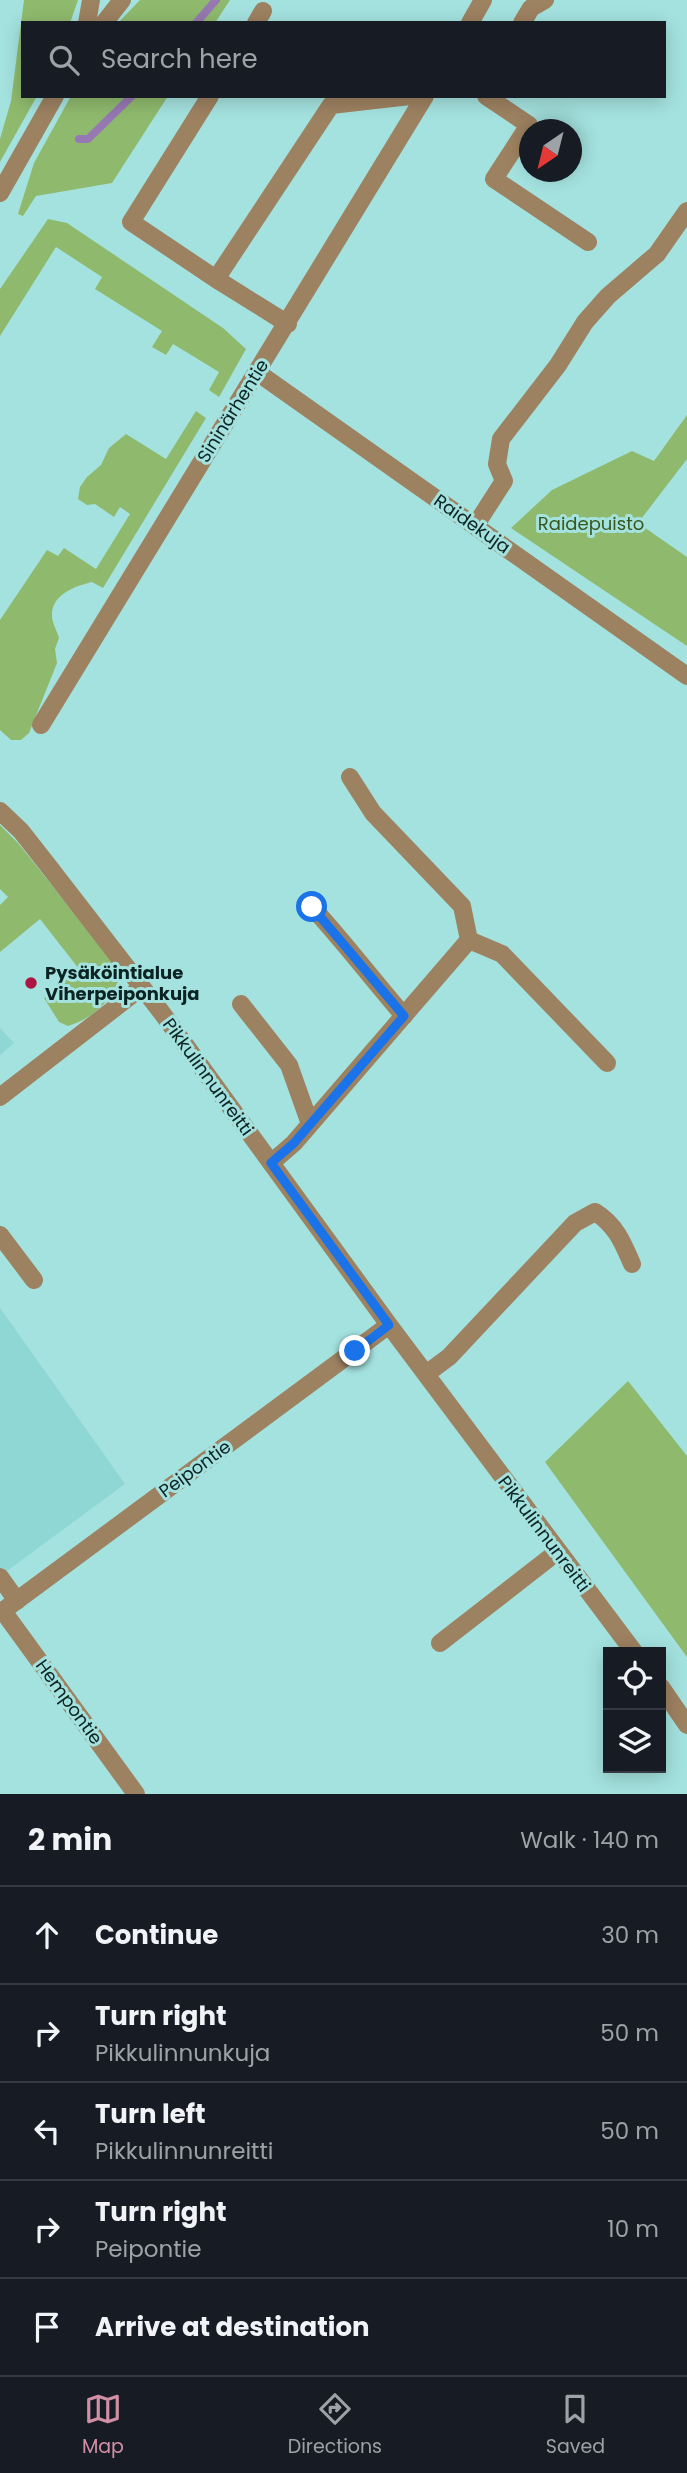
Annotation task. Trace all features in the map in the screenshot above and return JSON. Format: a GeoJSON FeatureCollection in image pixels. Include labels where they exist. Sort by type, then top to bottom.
{"type":"FeatureCollection","features":[{"type":"Feature","properties":{"kind":"street"},"geometry":{"type":"LineString","coordinates":[[87,21],[92,0]]}},
{"type":"Feature","properties":{"kind":"street"},"geometry":{"type":"LineString","coordinates":[[106,21],[122,0]]}},
{"type":"Feature","properties":{"kind":"street"},"geometry":{"type":"LineString","coordinates":[[471,21],[483,0]]}},
{"type":"Feature","properties":{"kind":"street"},"geometry":{"type":"LineString","coordinates":[[523,21],[531,8],[545,0]]}},
{"type":"Feature","properties":{"kind":"street"},"geometry":{"type":"LineString","coordinates":[[0,193],[54,98]]}},
{"type":"Feature","properties":{"kind":"street"},"geometry":{"type":"LineString","coordinates":[[209,98],[131,222],[288,324]]}},
{"type":"Feature","properties":{"kind":"street"},"geometry":{"type":"LineString","coordinates":[[216,279],[331,105],[392,98]]}},
{"type":"Feature","properties":{"kind":"street","name":"Sininärhentie"},"geometry":{"type":"LineString","coordinates":[[41,724],[424,98]]}},
{"type":"Feature","properties":{"kind":"street"},"geometry":{"type":"LineString","coordinates":[[489,98],[529,125],[494,179],[588,242]]}},
{"type":"Feature","properties":{"kind":"street"},"geometry":{"type":"LineString","coordinates":[[475,526],[504,481],[497,464],[501,439],[558,365],[585,322],[608,296],[657,254],[687,211]]}},
{"type":"Feature","properties":{"kind":"street","name":"Raidekuja"},"geometry":{"type":"LineString","coordinates":[[257,372],[687,676]]}},
{"type":"Feature","properties":{"kind":"street"},"geometry":{"type":"LineString","coordinates":[[350,777],[373,813],[462,906],[469,940]]}},
{"type":"Feature","properties":{"kind":"street","name":"Pikkulinnunreitti"},"geometry":{"type":"LineString","coordinates":[[0,811],[43,859],[142,987],[389,1325],[630,1647]]}},
{"type":"Feature","properties":{"kind":"street"},"geometry":{"type":"LineString","coordinates":[[312,907],[404,1016]]}},
{"type":"Feature","properties":{"kind":"street"},"geometry":{"type":"LineString","coordinates":[[271,1163],[294,1143],[469,940]]}},
{"type":"Feature","properties":{"kind":"street"},"geometry":{"type":"LineString","coordinates":[[469,940],[502,954],[607,1063]]}},
{"type":"Feature","properties":{"kind":"street"},"geometry":{"type":"LineString","coordinates":[[0,1097],[142,987]]}},
{"type":"Feature","properties":{"kind":"street"},"geometry":{"type":"LineString","coordinates":[[241,1004],[289,1065],[310,1124]]}},
{"type":"Feature","properties":{"kind":"street"},"geometry":{"type":"LineString","coordinates":[[426,1374],[449,1357],[576,1223],[595,1212],[618,1233],[632,1264]]}},
{"type":"Feature","properties":{"kind":"street"},"geometry":{"type":"LineString","coordinates":[[0,1235],[34,1280]]}},
{"type":"Feature","properties":{"kind":"street","name":"Peipontie"},"geometry":{"type":"LineString","coordinates":[[7,1608],[389,1325]]}},
{"type":"Feature","properties":{"kind":"street"},"geometry":{"type":"LineString","coordinates":[[440,1643],[557,1552]]}},
{"type":"Feature","properties":{"kind":"street","name":"Hempontie"},"geometry":{"type":"LineString","coordinates":[[0,1577],[7,1608],[136,1794]]}},
{"type":"Feature","properties":{"kind":"street"},"geometry":{"type":"LineString","coordinates":[[666,1693],[684,1713]]}},
{"type":"Feature","properties":{"kind":"shaded area"},"geometry":{"type":"Polygon","coordinates":[[[0,1028],[14,1043],[0,1055],[0,1028]]]}},
{"type":"Feature","properties":{"kind":"shaded area"},"geometry":{"type":"Polygon","coordinates":[[[0,1308],[125,1484],[0,1576],[0,1308]]]}},
{"type":"Feature","properties":{"kind":"green space"},"geometry":{"type":"Polygon","coordinates":[[[24,0],[78,0],[71,21],[21,21],[24,0]]]}},
{"type":"Feature","properties":{"kind":"green space"},"geometry":{"type":"Polygon","coordinates":[[[140,0],[230,0],[216,21],[120,21],[140,0]]]}},
{"type":"Feature","properties":{"kind":"green space"},"geometry":{"type":"Polygon","coordinates":[[[21,23],[21,98],[36,98],[0,162],[0,139],[11,101],[21,23]]]}},
{"type":"Feature","properties":{"kind":"green space"},"geometry":{"type":"Polygon","coordinates":[[[70,98],[167,98],[112,183],[36,196],[23,216],[18,214],[34,163],[70,98]]]}},
{"type":"Feature","properties":{"kind":"green space"},"geometry":{"type":"Polygon","coordinates":[[[48,219],[67,223],[223,328],[246,349],[219,397],[209,390],[219,372],[173,344],[166,355],[152,347],[162,331],[95,289],[102,277],[56,247],[0,336],[0,289],[48,219]]]}},
{"type":"Feature","properties":{"kind":"green space"},"geometry":{"type":"Polygon","coordinates":[[[196,411],[206,418],[103,588],[92,582],[66,592],[56,602],[52,616],[59,638],[55,649],[57,663],[29,733],[21,740],[11,740],[0,730],[0,620],[47,550],[58,556],[64,548],[96,569],[130,514],[120,507],[114,517],[95,504],[87,505],[78,499],[80,487],[101,465],[109,448],[126,434],[166,459],[196,411]]]}},
{"type":"Feature","properties":{"kind":"green space","name":"Raidepuisto"},"geometry":{"type":"Polygon","coordinates":[[[687,415],[687,459],[638,523],[687,557],[687,646],[511,528],[552,490],[632,451],[654,461],[687,415]]]}},
{"type":"Feature","properties":{"kind":"green space"},"geometry":{"type":"Polygon","coordinates":[[[0,825],[18,843],[114,963],[120,976],[107,1001],[86,1018],[68,1026],[59,1022],[44,998],[79,969],[40,919],[0,952],[0,905],[8,897],[0,889],[0,825]]]}},
{"type":"Feature","properties":{"kind":"green space"},"geometry":{"type":"Polygon","coordinates":[[[628,1381],[687,1456],[687,1657],[545,1462],[628,1381]]]}},
{"type":"Feature","properties":{"kind":"waterway"},"geometry":{"type":"LineString","coordinates":[[198,21],[216,0]]}},
{"type":"Feature","properties":{"kind":"waterway"},"geometry":{"type":"LineString","coordinates":[[79,139],[88,139],[130,98]]}},
{"type":"Feature","properties":{"kind":"place","name":"Pysäköintialue Viherpeiponkuja"},"geometry":{"type":"Point","coordinates":[31,983]}},
{"type":"Feature","properties":{"kind":"route"},"geometry":{"type":"LineString","coordinates":[[312,907],[404,1016],[294,1143],[271,1163],[389,1325],[355,1351]]}}]}
